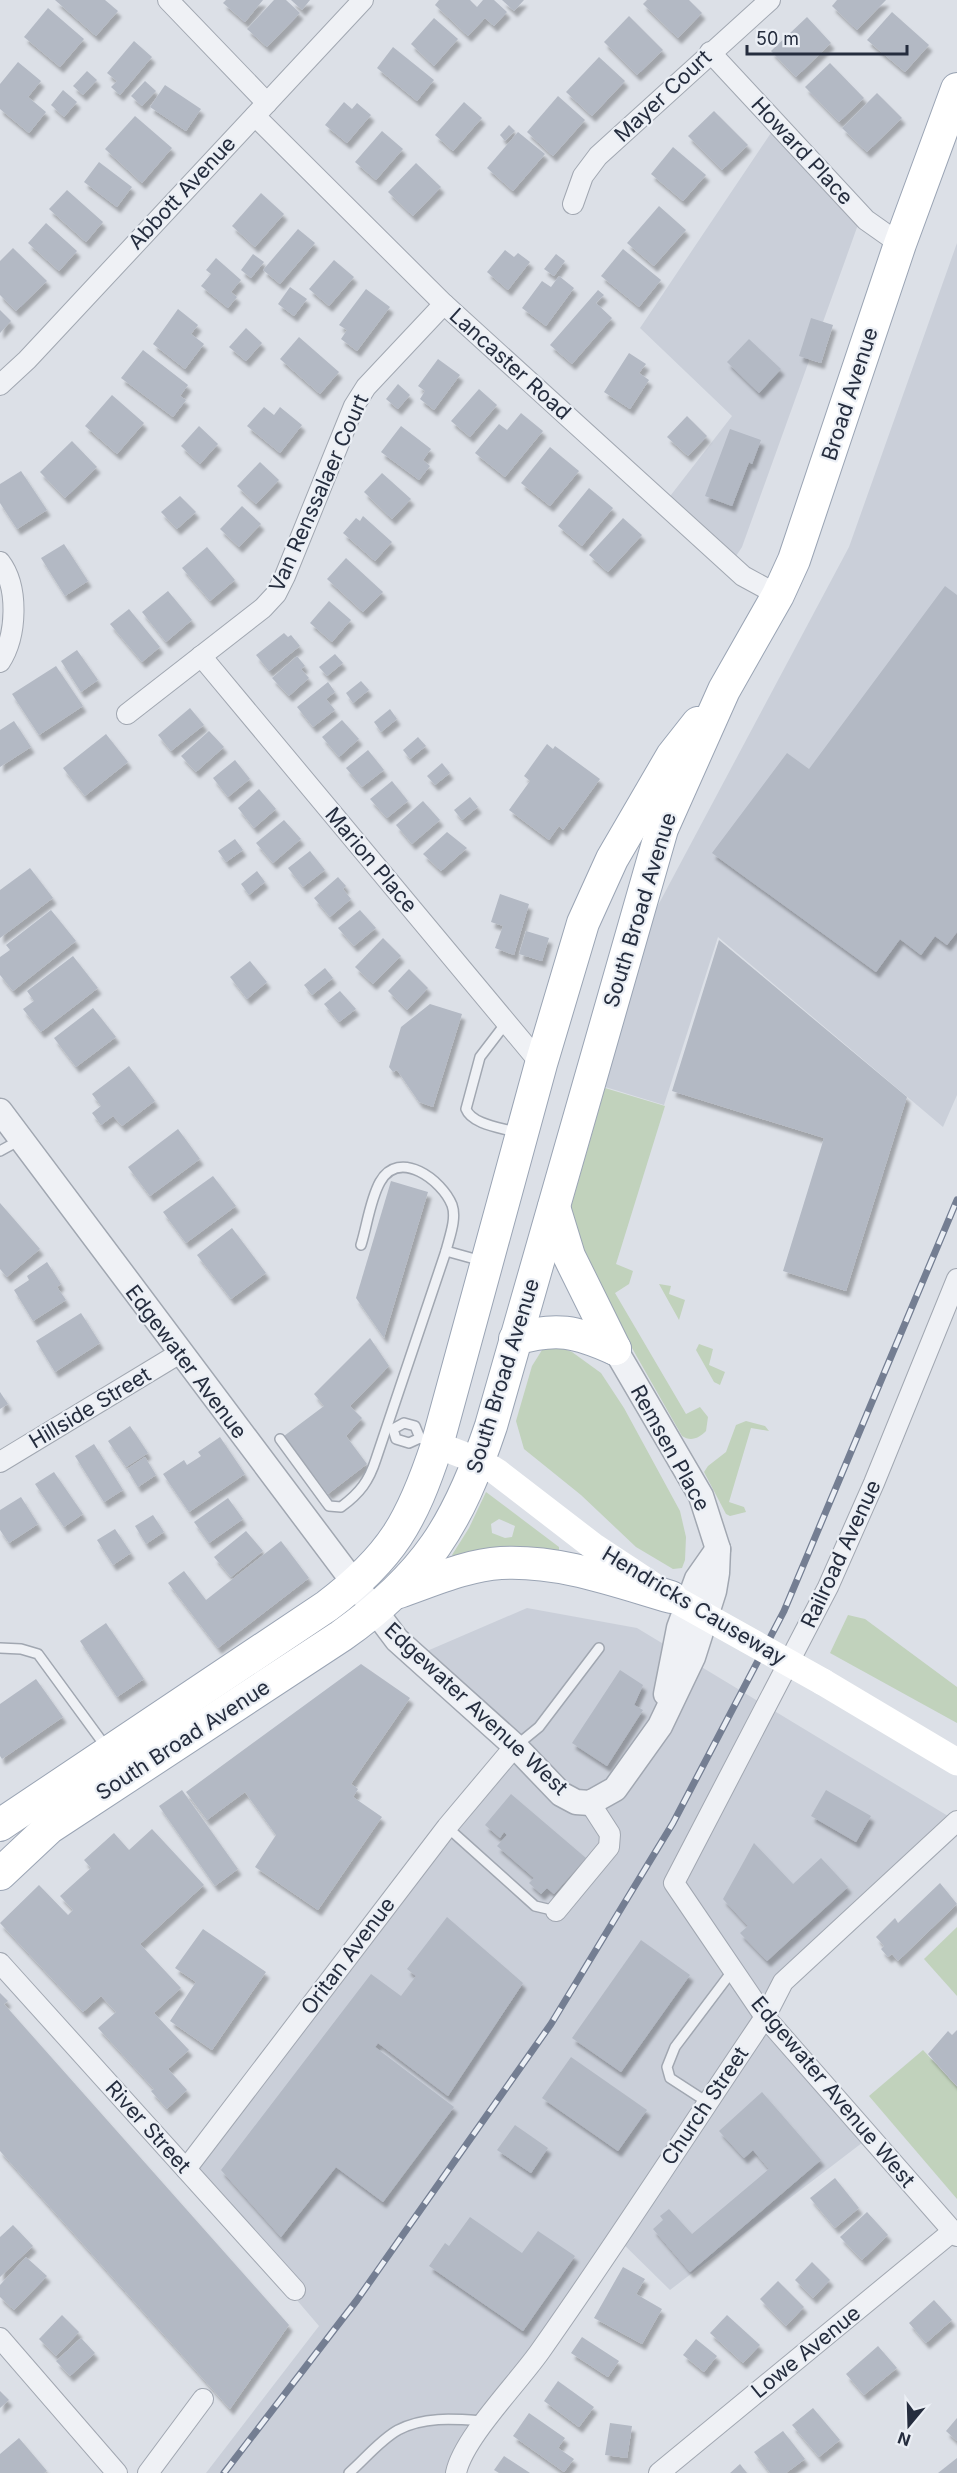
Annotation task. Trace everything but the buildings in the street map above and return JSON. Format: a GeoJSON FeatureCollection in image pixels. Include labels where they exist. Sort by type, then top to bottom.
{"type":"FeatureCollection","features":[{"type":"Feature","properties":{"kind":"main road","name":"Broad Avenue"},"geometry":{"type":"LineString","coordinates":[[724,690],[778,595],[808,522],[900,244],[957,89]]}},
{"type":"Feature","properties":{"kind":"main road","name":"South Broad Avenue"},"geometry":{"type":"LineString","coordinates":[[26,1808],[327,1606],[377,1563],[400,1533],[418,1500],[428,1442],[487,1262],[541,1064],[583,923],[612,859],[672,756],[724,690]]}},
{"type":"Feature","properties":{"kind":"main road","name":"South Broad Avenue"},"geometry":{"type":"LineString","coordinates":[[0,1874],[49,1828],[341,1636],[385,1602],[416,1573],[441,1537],[479,1461],[658,840],[724,690]]}},
{"type":"Feature","properties":{"kind":"main road"},"geometry":{"type":"LineString","coordinates":[[541,1064],[568,1081],[580,1110]]}},
{"type":"Feature","properties":{"kind":"main road"},"geometry":{"type":"LineString","coordinates":[[554,1207],[569,1256],[615,1349]]}},
{"type":"Feature","properties":{"kind":"main road"},"geometry":{"type":"LineString","coordinates":[[515,1339],[557,1330],[577,1334],[615,1349]]}},
{"type":"Feature","properties":{"kind":"main road","name":"Hendricks Causeway"},"geometry":{"type":"LineString","coordinates":[[428,1442],[479,1461],[593,1546],[671,1596],[824,1682],[957,1762]]}},
{"type":"Feature","properties":{"kind":"main road"},"geometry":{"type":"LineString","coordinates":[[385,1602],[450,1575],[500,1563],[562,1566],[671,1596]]}},
{"type":"Feature","properties":{"kind":"main road"},"geometry":{"type":"LineString","coordinates":[[0,1825],[26,1808]]}},
{"type":"Feature","properties":{"kind":"main road"},"geometry":{"type":"LineString","coordinates":[[0,1835],[26,1808]]}},
{"type":"Feature","properties":{"kind":"street","name":"Lancaster Road"},"geometry":{"type":"LineString","coordinates":[[168,0],[261,110],[444,304],[743,576],[778,595]]}},
{"type":"Feature","properties":{"kind":"street","name":"Abbott Avenue"},"geometry":{"type":"LineString","coordinates":[[0,385],[27,360],[363,0]]}},
{"type":"Feature","properties":{"kind":"street","name":"Mayer Court"},"geometry":{"type":"LineString","coordinates":[[573,204],[583,176],[598,156],[770,0]]}},
{"type":"Feature","properties":{"kind":"street","name":"Howard Place"},"geometry":{"type":"LineString","coordinates":[[710,52],[867,220],[900,244]]}},
{"type":"Feature","properties":{"kind":"street","name":"Van Renssalaer Court"},"geometry":{"type":"LineString","coordinates":[[127,714],[263,608],[276,594],[290,567],[354,406],[366,387],[444,304]]}},
{"type":"Feature","properties":{"kind":"street"},"geometry":{"type":"LineString","coordinates":[[0,562],[10,585],[13,609],[11,633],[0,662]]}},
{"type":"Feature","properties":{"kind":"street","name":"Marion Place"},"geometry":{"type":"LineString","coordinates":[[201,656],[541,1064]]}},
{"type":"Feature","properties":{"kind":"street","name":"Edgewater Avenue"},"geometry":{"type":"LineString","coordinates":[[0,1111],[10,1145],[180,1353],[354,1585],[385,1602]]}},
{"type":"Feature","properties":{"kind":"street","name":"Railroad Avenue"},"geometry":{"type":"LineString","coordinates":[[674,1883],[828,1587],[874,1484],[957,1280]]}},
{"type":"Feature","properties":{"kind":"street","name":"Remsen Place"},"geometry":{"type":"LineString","coordinates":[[590,1803],[615,1789],[660,1726],[700,1640],[714,1591],[718,1549],[701,1496],[615,1349]]}},
{"type":"Feature","properties":{"kind":"street","name":"Hillside Street"},"geometry":{"type":"LineString","coordinates":[[0,1462],[180,1353]]}},
{"type":"Feature","properties":{"kind":"street","name":"Edgewater Avenue West"},"geometry":{"type":"LineString","coordinates":[[385,1602],[397,1640],[515,1746],[561,1794],[576,1802],[590,1803],[610,1834],[609,1847],[556,1911]]}},
{"type":"Feature","properties":{"kind":"street","name":"Oritan Avenue"},"geometry":{"type":"LineString","coordinates":[[186,2169],[447,1827],[515,1746]]}},
{"type":"Feature","properties":{"kind":"street","name":"Church Street"},"geometry":{"type":"LineString","coordinates":[[486,2422],[540,2351],[765,2017],[783,1982],[957,1821]]}},
{"type":"Feature","properties":{"kind":"street","name":"Edgewater Avenue West"},"geometry":{"type":"LineString","coordinates":[[674,1883],[765,2017],[955,2234]]}},
{"type":"Feature","properties":{"kind":"street","name":"River Street"},"geometry":{"type":"LineString","coordinates":[[0,1963],[295,2290]]}},
{"type":"Feature","properties":{"kind":"street","name":"Lowe Avenue"},"geometry":{"type":"LineString","coordinates":[[658,2473],[955,2234]]}},
{"type":"Feature","properties":{"kind":"street"},"geometry":{"type":"LineString","coordinates":[[0,2338],[117,2473]]}},
{"type":"Feature","properties":{"kind":"street"},"geometry":{"type":"LineString","coordinates":[[148,2473],[203,2399]]}},
{"type":"Feature","properties":{"kind":"street"},"geometry":{"type":"LineString","coordinates":[[456,2473],[458,2462],[486,2422]]}},
{"type":"Feature","properties":{"kind":"lane"},"geometry":{"type":"LineString","coordinates":[[506,1023],[480,1057],[466,1109],[468,1115],[480,1121],[523,1134]]}},
{"type":"Feature","properties":{"kind":"lane"},"geometry":{"type":"LineString","coordinates":[[280,1440],[329,1506],[341,1507],[359,1494],[370,1476],[389,1428],[446,1251],[453,1218],[452,1205],[419,1170],[406,1166],[392,1171],[380,1182],[361,1245]]}},
{"type":"Feature","properties":{"kind":"lane"},"geometry":{"type":"LineString","coordinates":[[446,1251],[487,1262]]}},
{"type":"Feature","properties":{"kind":"lane"},"geometry":{"type":"LineString","coordinates":[[389,1428],[404,1423],[415,1426],[428,1442]]}},
{"type":"Feature","properties":{"kind":"lane"},"geometry":{"type":"LineString","coordinates":[[389,1428],[396,1439],[409,1443],[428,1442]]}},
{"type":"Feature","properties":{"kind":"lane"},"geometry":{"type":"LineString","coordinates":[[0,1638],[0,1649],[11,1647],[38,1654],[44,1660],[109,1752]]}},
{"type":"Feature","properties":{"kind":"lane"},"geometry":{"type":"LineString","coordinates":[[515,1746],[539,1728],[599,1648]]}},
{"type":"Feature","properties":{"kind":"lane"},"geometry":{"type":"LineString","coordinates":[[447,1827],[535,1906],[556,1911]]}},
{"type":"Feature","properties":{"kind":"lane"},"geometry":{"type":"LineString","coordinates":[[707,2102],[670,2078],[667,2067],[675,2047],[733,1970]]}},
{"type":"Feature","properties":{"kind":"lane"},"geometry":{"type":"LineString","coordinates":[[349,2473],[397,2430],[428,2420],[447,2418],[486,2422]]}},
{"type":"Feature","properties":{"kind":"shaded area"},"geometry":{"type":"Polygon","coordinates":[[[777,124],[864,208],[742,547],[730,565],[664,504],[732,416],[640,328],[777,124]]]}},
{"type":"Feature","properties":{"kind":"shaded area"},"geometry":{"type":"Polygon","coordinates":[[[957,243],[957,1095],[943,1127],[718,937],[664,1105],[602,1086],[655,911],[849,547],[957,243]]]}},
{"type":"Feature","properties":{"kind":"shaded area"},"geometry":{"type":"Polygon","coordinates":[[[527,1608],[637,1628],[948,1816],[758,1999],[871,2136],[670,2290],[612,2233],[454,2473],[206,2473],[319,2326],[184,2168],[511,1738],[420,1654],[527,1608]]]}},
{"type":"Feature","properties":{"kind":"green space"},"geometry":{"type":"Polygon","coordinates":[[[605,1088],[665,1106],[616,1264],[633,1271],[629,1284],[615,1293],[686,1414],[700,1407],[708,1417],[706,1431],[695,1438],[689,1439],[682,1436],[578,1253],[570,1219],[571,1207],[605,1088]]]}},
{"type":"Feature","properties":{"kind":"green space"},"geometry":{"type":"Polygon","coordinates":[[[659,1284],[671,1286],[669,1294],[685,1300],[679,1320],[659,1284]]]}},
{"type":"Feature","properties":{"kind":"green space"},"geometry":{"type":"Polygon","coordinates":[[[699,1344],[713,1349],[709,1365],[725,1372],[720,1385],[714,1382],[696,1350],[699,1344]]]}},
{"type":"Feature","properties":{"kind":"green space"},"geometry":{"type":"Polygon","coordinates":[[[559,1347],[572,1352],[601,1373],[624,1408],[680,1511],[686,1537],[685,1560],[682,1568],[673,1569],[636,1547],[581,1495],[524,1449],[516,1421],[532,1366],[542,1350],[559,1347]]]}},
{"type":"Feature","properties":{"kind":"green space"},"geometry":{"type":"Polygon","coordinates":[[[746,1421],[765,1426],[769,1431],[751,1428],[729,1502],[744,1507],[746,1512],[730,1516],[726,1514],[704,1472],[726,1452],[736,1425],[746,1421]]]}},
{"type":"Feature","properties":{"kind":"green space"},"geometry":{"type":"Polygon","coordinates":[[[486,1492],[559,1547],[559,1550],[511,1547],[454,1558],[452,1555],[469,1528],[486,1492]],[[499,1519],[491,1524],[492,1533],[505,1538],[512,1537],[515,1526],[499,1519]]]}},
{"type":"Feature","properties":{"kind":"green space"},"geometry":{"type":"Polygon","coordinates":[[[848,1615],[865,1619],[957,1687],[957,1723],[830,1653],[848,1615]]]}},
{"type":"Feature","properties":{"kind":"green space"},"geometry":{"type":"Polygon","coordinates":[[[957,1927],[957,1996],[924,1959],[957,1927]]]}},
{"type":"Feature","properties":{"kind":"green space"},"geometry":{"type":"Polygon","coordinates":[[[923,2050],[957,2087],[957,2199],[869,2096],[923,2050]]]}},
{"type":"Feature","properties":{"kind":"railway"},"geometry":{"type":"LineString","coordinates":[[224,2473],[357,2300],[551,2024],[673,1823],[784,1611],[957,1200]]}}]}
